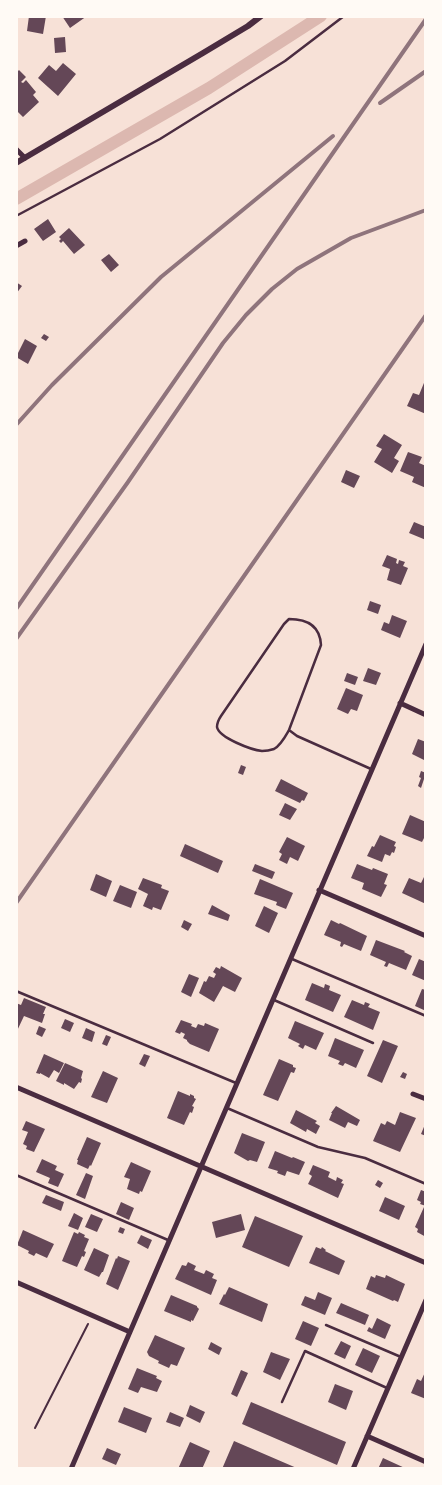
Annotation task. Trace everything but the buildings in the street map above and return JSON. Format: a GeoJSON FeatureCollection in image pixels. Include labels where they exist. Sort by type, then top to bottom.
{"type":"FeatureCollection","features":[{"type":"Feature","properties":{"kind":"street"},"geometry":{"type":"LineString","coordinates":[[16,163],[248,26],[261,16]]}},
{"type":"Feature","properties":{"kind":"street"},"geometry":{"type":"LineString","coordinates":[[16,149],[25,158]]}},
{"type":"Feature","properties":{"kind":"street"},"geometry":{"type":"LineString","coordinates":[[16,246],[25,241]]}},
{"type":"Feature","properties":{"kind":"street"},"geometry":{"type":"LineString","coordinates":[[71,1469],[200,1165],[426,644]]}},
{"type":"Feature","properties":{"kind":"street"},"geometry":{"type":"LineString","coordinates":[[400,703],[426,715]]}},
{"type":"Feature","properties":{"kind":"street"},"geometry":{"type":"LineString","coordinates":[[319,890],[426,936]]}},
{"type":"Feature","properties":{"kind":"street"},"geometry":{"type":"LineString","coordinates":[[16,1087],[426,1263]]}},
{"type":"Feature","properties":{"kind":"street"},"geometry":{"type":"LineString","coordinates":[[414,1094],[426,1099]]}},
{"type":"Feature","properties":{"kind":"street"},"geometry":{"type":"LineString","coordinates":[[16,1282],[130,1332]]}},
{"type":"Feature","properties":{"kind":"street"},"geometry":{"type":"LineString","coordinates":[[353,1469],[426,1300]]}},
{"type":"Feature","properties":{"kind":"street"},"geometry":{"type":"LineString","coordinates":[[367,1436],[426,1462]]}},
{"type":"Feature","properties":{"kind":"lane"},"geometry":{"type":"LineString","coordinates":[[16,216],[160,139],[285,61],[344,16]]}},
{"type":"Feature","properties":{"kind":"lane"},"geometry":{"type":"LineString","coordinates":[[289,619],[300,619],[312,625],[320,635],[321,645],[289,730],[281,743],[273,749],[262,751],[231,741],[220,733],[217,726],[218,720],[284,624],[289,619]]}},
{"type":"Feature","properties":{"kind":"lane"},"geometry":{"type":"LineString","coordinates":[[289,730],[297,736],[372,769]]}},
{"type":"Feature","properties":{"kind":"lane"},"geometry":{"type":"LineString","coordinates":[[290,958],[426,1016]]}},
{"type":"Feature","properties":{"kind":"lane"},"geometry":{"type":"LineString","coordinates":[[16,991],[236,1083]]}},
{"type":"Feature","properties":{"kind":"lane"},"geometry":{"type":"LineString","coordinates":[[272,1000],[373,1043]]}},
{"type":"Feature","properties":{"kind":"lane"},"geometry":{"type":"LineString","coordinates":[[226,1107],[318,1147],[365,1158],[426,1184]]}},
{"type":"Feature","properties":{"kind":"lane"},"geometry":{"type":"LineString","coordinates":[[16,1175],[168,1240]]}},
{"type":"Feature","properties":{"kind":"lane"},"geometry":{"type":"LineString","coordinates":[[326,1325],[401,1357]]}},
{"type":"Feature","properties":{"kind":"lane"},"geometry":{"type":"LineString","coordinates":[[282,1402],[305,1351],[388,1388]]}},
{"type":"Feature","properties":{"kind":"path"},"geometry":{"type":"LineString","coordinates":[[35,1428],[92,1315]]}},
{"type":"Feature","properties":{"kind":"waterway"},"geometry":{"type":"LineString","coordinates":[[16,199],[209,88],[321,16]]}},
{"type":"Feature","properties":{"kind":"railway"},"geometry":{"type":"LineString","coordinates":[[16,609],[426,19]]}},
{"type":"Feature","properties":{"kind":"railway"},"geometry":{"type":"LineString","coordinates":[[380,103],[426,71]]}},
{"type":"Feature","properties":{"kind":"railway"},"geometry":{"type":"LineString","coordinates":[[16,425],[52,385],[161,277],[333,136]]}},
{"type":"Feature","properties":{"kind":"railway"},"geometry":{"type":"LineString","coordinates":[[16,639],[128,482],[223,343],[246,315],[272,289],[297,269],[351,238],[426,210]]}},
{"type":"Feature","properties":{"kind":"railway"},"geometry":{"type":"LineString","coordinates":[[16,903],[426,315]]}}]}
